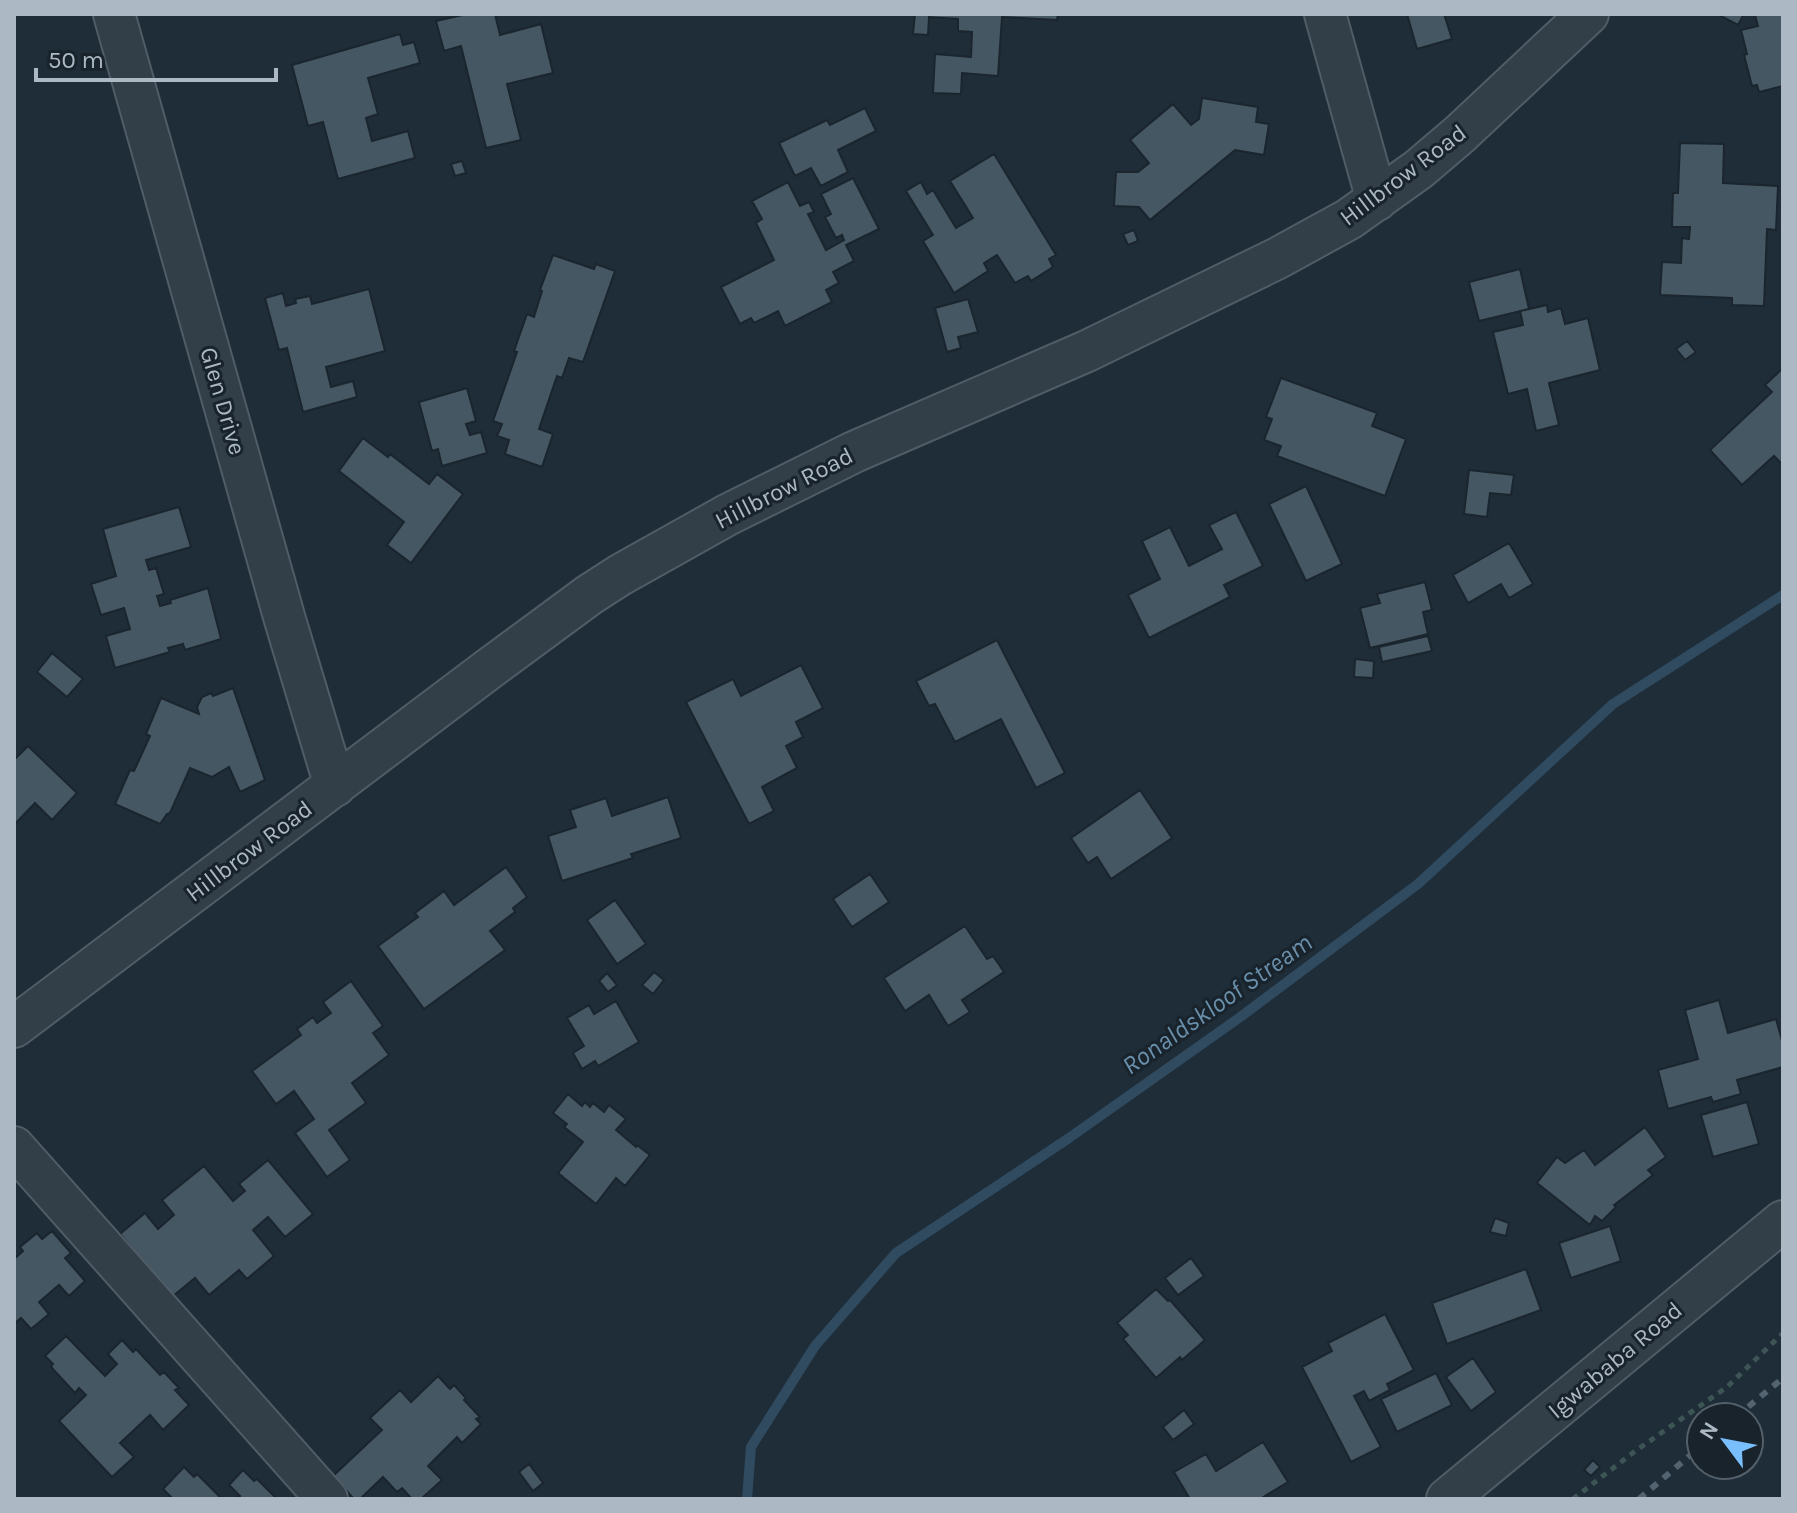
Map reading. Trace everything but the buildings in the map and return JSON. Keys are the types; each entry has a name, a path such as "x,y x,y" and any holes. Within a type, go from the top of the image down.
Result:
{"street":[{"name":"Glen Drive","path":"114,14 276,590 335,786"},
{"path":"1325,14 1377,200"},
{"name":"Hillbrow Road","path":"14,1027 589,595 727,515 854,452 1087,351 1349,219 1419,169 1460,134 1588,14"},
{"path":"14,1147 327,1499"},
{"name":"Igwababa Road","path":"1447,1499 1783,1221"}],"path":[{"path":"1573,1499 1727,1387 1783,1333"}],"waterway":[{"name":"Ronaldskloof Stream","path":"747,1499 751,1447 815,1346 896,1253 1069,1138 1239,1018 1418,884 1613,704 1783,595"}],"railway":[{"path":"1755,1401 1783,1378"},
{"path":"1639,1499 1685,1460"}]}
